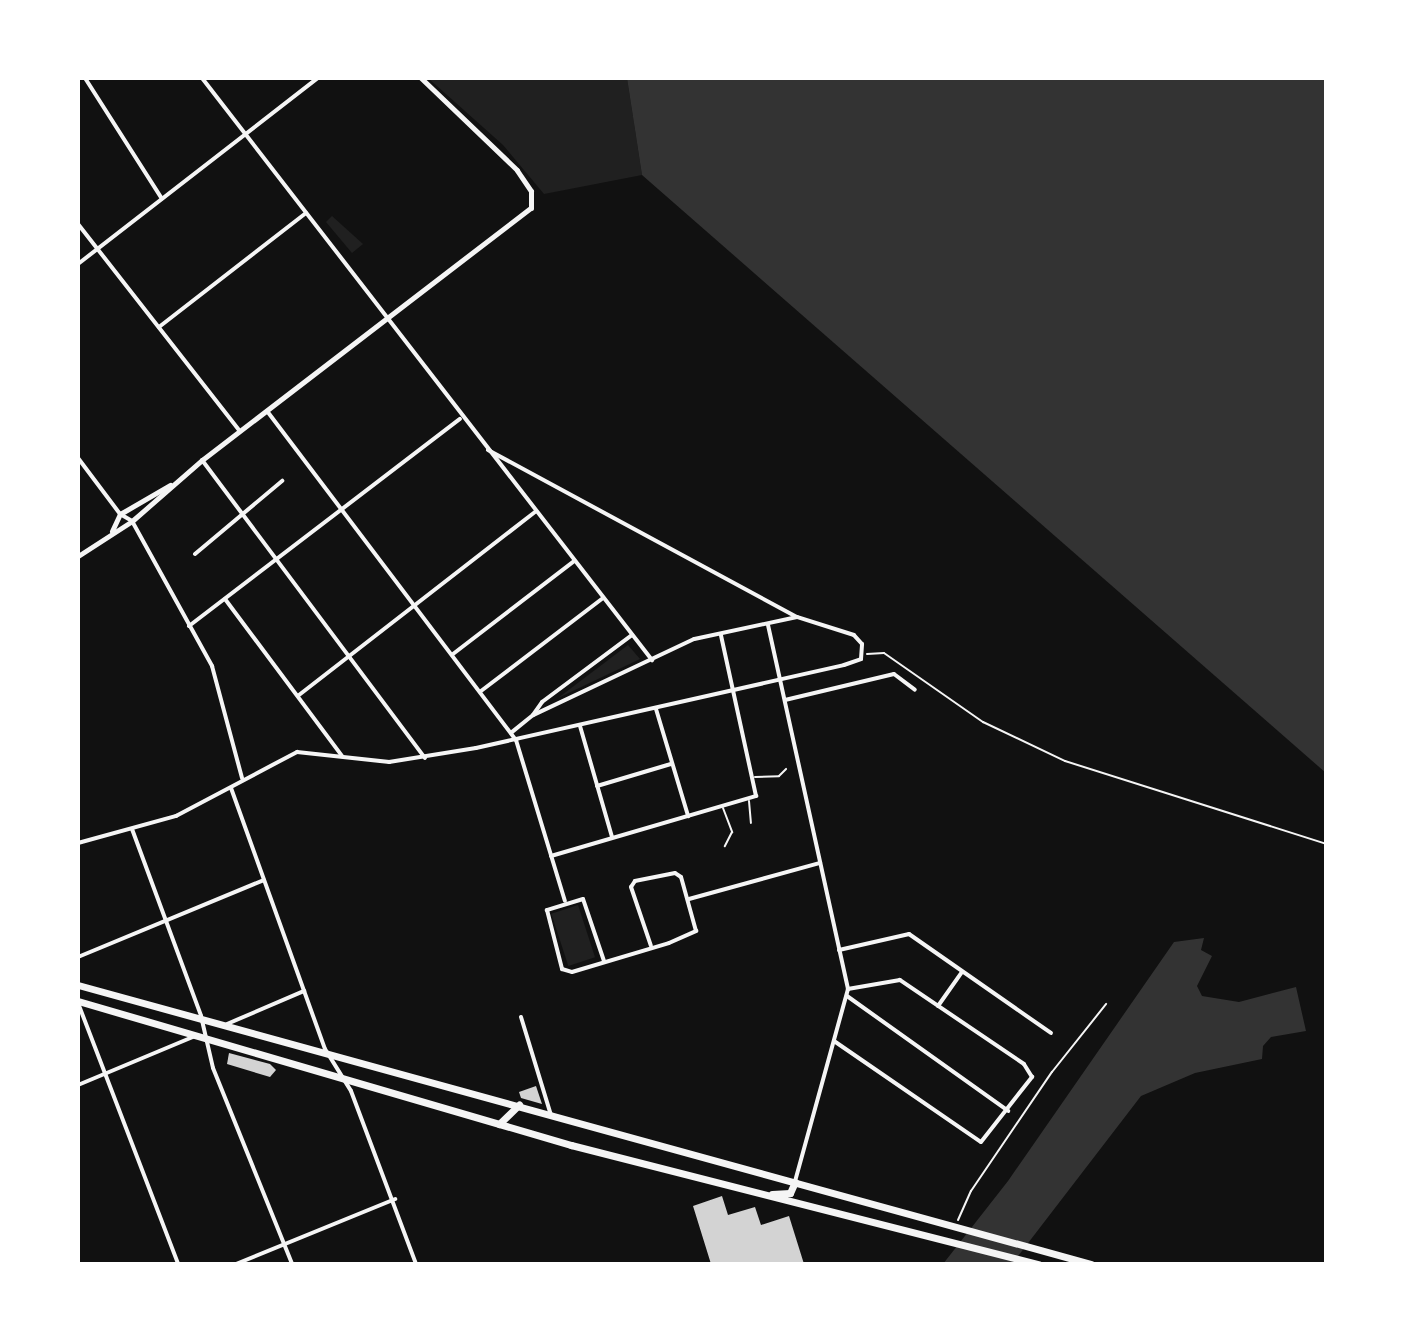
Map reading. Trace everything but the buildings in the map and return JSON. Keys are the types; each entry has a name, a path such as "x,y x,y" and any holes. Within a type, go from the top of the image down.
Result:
{"main road":[{"path":"78,985 924,1215 1091,1264"},
{"path":"78,1002 499,1124 762,1195 916,1229 1037,1263"},
{"path":"499,1124 519,1105"},
{"path":"762,1195 790,1193 795,1182"}],"street":[{"path":"85,78 162,199"},
{"path":"202,78 386,321 652,660"},
{"path":"78,264 318,78"},
{"path":"78,556 132,521 171,484 527,213 532,196 517,170 421,78"},
{"path":"159,328 306,213"},
{"path":"78,224 240,431"},
{"path":"267,411 516,740 565,901"},
{"path":"189,626 461,418"},
{"path":"78,843 176,816 231,788 242,778 297,752 389,762 425,758 734,692 854,662 863,656 859,638 797,617 486,449"},
{"path":"78,458 120,514 132,521 218,679 242,778"},
{"path":"202,460 425,758"},
{"path":"195,554 282,481"},
{"path":"112,532 120,514 171,484"},
{"path":"299,695 535,512"},
{"path":"453,654 574,561"},
{"path":"481,691 603,598"},
{"path":"225,599 342,756"},
{"path":"511,733 533,715 686,642 797,617"},
{"path":"768,625 848,989 795,1182"},
{"path":"533,715 542,702 632,635"},
{"path":"551,856 754,797 754,777 721,635"},
{"path":"785,700 894,674 915,690"},
{"path":"656,709 688,816"},
{"path":"580,726 612,837"},
{"path":"597,786 672,764"},
{"path":"231,788 327,1053 346,1081 395,1199 416,1264"},
{"path":"132,829 201,1016 201,1036 292,1264"},
{"path":"689,899 820,863"},
{"path":"604,961 585,902 565,901 545,914 566,972 604,961 651,946 696,931 689,899 675,873 635,881 631,887 651,946"},
{"path":"78,957 264,880"},
{"path":"839,950 908,933 1051,1033"},
{"path":"938,1006 963,971"},
{"path":"834,1041 981,1142 1008,1112 1032,1077 1024,1064 900,980 848,989"},
{"path":"227,1024 304,991"},
{"path":"847,996 1008,1112"},
{"path":"78,1002 103,1075 178,1264"},
{"path":"521,1017 551,1115"},
{"path":"78,1085 201,1036"},
{"path":"236,1264 395,1199"}],"lane":[{"path":"754,777 779,776 786,769"},
{"path":"748,799 751,823"},
{"path":"722,806 732,832 725,846"}],"path":[{"path":"863,656 884,653 983,722 1065,761 1326,844"},
{"path":"957,1221 1052,1072 1106,1004"}],"shaded area":[{"path":"428,78 627,78 642,175 544,194 503,145"},
{"path":"627,78 1326,78 1326,773 642,175"},
{"path":"332,216 363,244 352,253 326,222"},
{"path":"628,645 640,659 558,698"},
{"path":"578,905 595,957 568,966 551,914"},
{"path":"1204,938 1201,950 1212,956 1197,986 1202,996 1239,1002 1296,987 1306,1031 1271,1037 1263,1046 1262,1059 1195,1073 1141,1096 1012,1264 943,1264 1008,1181 1174,942"}]}
